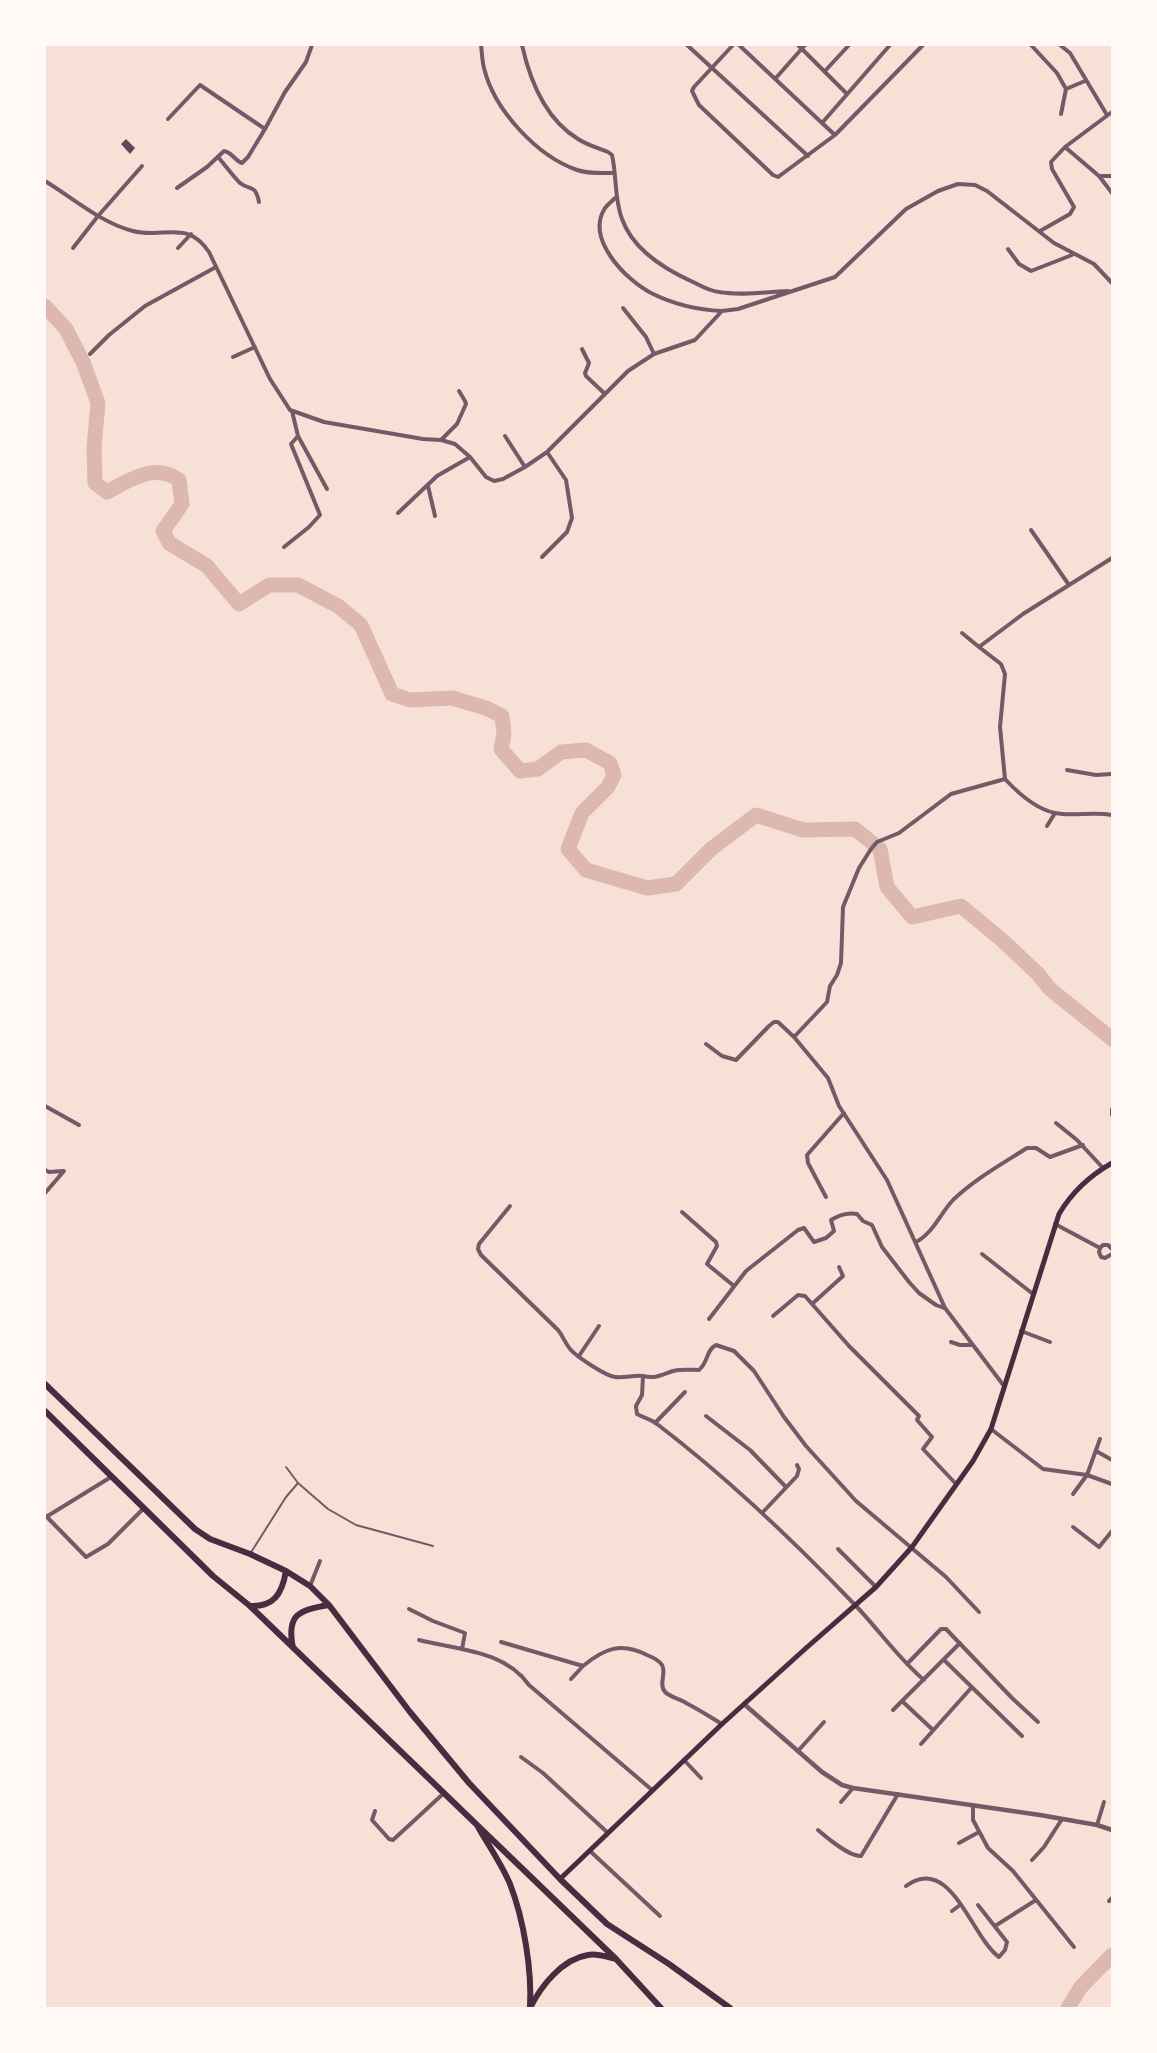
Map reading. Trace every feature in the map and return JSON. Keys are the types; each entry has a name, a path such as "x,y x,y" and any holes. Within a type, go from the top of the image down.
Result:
{"main road":[{"path":"560,1879 722,1724 876,1587 912,1547 983,1446 991,1429 1054,1224 1075,1191 1112,1163"},
{"path":"45,1384 195,1529 210,1539 286,1571 310,1586 329,1605 469,1783 560,1879 607,1924 669,1964 730,2008"},
{"path":"45,1411 213,1576 250,1606 444,1792 616,1959 661,2008"},
{"path":"250,1606 264,1605 273,1600 283,1586 286,1571"},
{"path":"293,1648 290,1636 293,1618 304,1610 329,1605"},
{"path":"476,1824 509,1883 520,1914 531,1988 530,2008"},
{"path":"530,2008 544,1984 572,1961 590,1954 616,1959"}],"street":[{"path":"177,188 226,151 238,162 242,163 248,158 285,92 306,62 312,45"},
{"path":"481,45 484,69 498,101 522,134 542,151 578,170 593,174 614,173"},
{"path":"522,45 535,87 556,121 576,138 612,156 615,197 622,221 638,246 679,276 718,292 794,291"},
{"path":"687,45 808,156"},
{"path":"733,45 692,91 699,105 773,175 778,177 836,135 923,45"},
{"path":"739,45 836,135"},
{"path":"825,71 849,45"},
{"path":"822,123 890,45"},
{"path":"1031,45 1057,73 1066,89 1061,114"},
{"path":"1060,45 1070,53 1107,115"},
{"path":"775,79 802,46 847,94"},
{"path":"1066,89 1085,81"},
{"path":"168,119 200,84 265,129"},
{"path":"1040,231 1073,211 1072,204 1051,162 1065,147 1112,112"},
{"path":"1065,147 1099,176 1112,193"},
{"path":"218,157 241,183 253,188 259,202"},
{"path":"73,248 142,166"},
{"path":"1099,176 1112,176"},
{"path":"45,181 98,216 133,231 182,232 191,234 203,243 281,398 292,411 298,436 327,489"},
{"path":"615,197 605,208 601,224 603,241 615,264 636,284 651,293 689,306 722,312 835,278 906,209 938,191 958,184 975,185 987,191 1054,243 1073,255 1088,260 1112,283"},
{"path":"178,248 191,234"},
{"path":"1008,249 1019,264 1031,271 1073,255"},
{"path":"90,354 109,335 145,306 216,267"},
{"path":"623,308 646,337 654,354"},
{"path":"292,411 324,422 455,444 470,457 486,477 494,481 504,479 547,452 628,371 654,354 695,340 722,312"},
{"path":"233,357 255,347"},
{"path":"582,349 589,363 586,376 604,393"},
{"path":"441,440 457,424 466,404 459,391"},
{"path":"284,547 320,515 291,444 298,436"},
{"path":"505,436 525,467"},
{"path":"542,557 567,532 572,518 566,480 547,452"},
{"path":"398,513 437,476 470,457"},
{"path":"428,486 435,516"},
{"path":"1031,530 1069,585"},
{"path":"979,647 1023,614 1112,558"},
{"path":"962,633 1000,664 1005,674 1000,727 1005,779 1027,800 1055,813 1095,812 1112,815"},
{"path":"1067,770 1096,775 1112,774"},
{"path":"794,1037 827,1002 830,986 841,963 843,907 859,868 871,849 877,842 895,836 951,794 1005,779"},
{"path":"1047,826 1055,813"},
{"path":"706,1044 722,1056 736,1060 774,1022 778,1022 822,1067 833,1094 887,1180 945,1308 1004,1386"},
{"path":"45,1106 79,1125"},
{"path":"1112,1109 1112,1115"},
{"path":"826,1197 808,1164 807,1155 844,1113"},
{"path":"1056,1123 1083,1145 1103,1168"},
{"path":"916,1242 924,1237 953,1201 971,1185 1027,1148 1036,1148 1050,1157 1083,1145"},
{"path":"45,1170 64,1171 45,1193"},
{"path":"510,1206 479,1244 478,1249 493,1268 558,1330 565,1338 568,1348 606,1376 644,1376 653,1379 673,1371 699,1370 705,1364 711,1349 716,1345 734,1351 754,1371 784,1417 813,1454 856,1501 946,1577 979,1612"},
{"path":"682,1212 716,1242 717,1246 707,1264 734,1286"},
{"path":"709,1319 734,1286 759,1260 801,1228 804,1228 814,1242 818,1242 834,1232 831,1220 845,1213 857,1214 863,1221 872,1225 887,1253 914,1288 936,1305 945,1308"},
{"path":"1054,1224 1100,1248"},
{"path":"1112,1248 1106,1244 1100,1248 1099,1255 1108,1258 1112,1254"},
{"path":"982,1254 1033,1294"},
{"path":"812,1304 843,1276 839,1267"},
{"path":"773,1316 802,1294 849,1346 920,1416 916,1420 932,1437 923,1449 956,1484"},
{"path":"579,1356 599,1326"},
{"path":"1020,1331 1050,1342"},
{"path":"951,1342 971,1345"},
{"path":"644,1376 636,1410 640,1416 655,1423 763,1512 856,1605 907,1664 924,1680"},
{"path":"655,1423 685,1392"},
{"path":"706,1416 750,1450 786,1487"},
{"path":"991,1429 1043,1469 1087,1475 1112,1484"},
{"path":"1073,1494 1087,1475 1100,1439"},
{"path":"1096,1451 1112,1460"},
{"path":"763,1512 799,1472 797,1465"},
{"path":"112,1476 46,1517 86,1557 108,1544 145,1507"},
{"path":"1074,1527 1097,1546 1100,1546 1112,1531"},
{"path":"838,1549 876,1587"},
{"path":"310,1586 320,1561"},
{"path":"409,1609 465,1633 462,1649"},
{"path":"907,1664 944,1628 1038,1722"},
{"path":"419,1640 462,1649 494,1659 516,1670 529,1685 652,1790"},
{"path":"501,1642 583,1666"},
{"path":"893,1710 960,1643"},
{"path":"571,1679 583,1666 604,1650 635,1649 661,1664 662,1685 668,1695 686,1702 722,1724"},
{"path":"944,1660 1022,1736"},
{"path":"921,1744 972,1687"},
{"path":"902,1701 933,1730"},
{"path":"744,1704 833,1780 853,1788 1062,1819 1112,1830"},
{"path":"798,1751 824,1722"},
{"path":"521,1757 543,1773 608,1833"},
{"path":"684,1760 700,1778"},
{"path":"841,1802 853,1788"},
{"path":"375,1811 372,1820 389,1839 393,1840 444,1792"},
{"path":"818,1830 848,1853 856,1857 861,1856 898,1794"},
{"path":"1097,1825 1104,1802"},
{"path":"973,1805 973,1820 988,1848 1013,1871 1074,1947"},
{"path":"1032,1860 1044,1847 1062,1819"},
{"path":"959,1843 979,1832"},
{"path":"590,1851 660,1916"},
{"path":"906,1886 916,1879 940,1881 972,1919 983,1940 999,1957 1005,1950 1006,1942 978,1905"},
{"path":"995,1926 1036,1900"},
{"path":"952,1911 960,1905"}],"lane":[{"path":"286,1467 298,1483 328,1509 356,1525 433,1546"},
{"path":"250,1554 286,1497 298,1483"}],"building":[{"path":"126,139 135,148 130,154 121,144"}],"waterway":[{"path":"45,306 66,329 83,362 98,403 94,448 95,483 107,492 134,478 152,473 170,475 179,480 182,504 163,531 169,543 207,566 239,604 269,585 298,585 338,606 361,625 392,694 410,700 452,698 486,708 502,716 504,734 501,749 520,771 538,769 561,752 586,750 610,763 614,775 608,787 582,813 568,849 586,870 647,888 676,884 711,849 756,815 803,830 855,829 880,849 887,887 912,917 961,906 1002,940 1038,974 1050,989 1112,1039"},
{"path":"1068,2008 1080,1988 1112,1955"}]}
